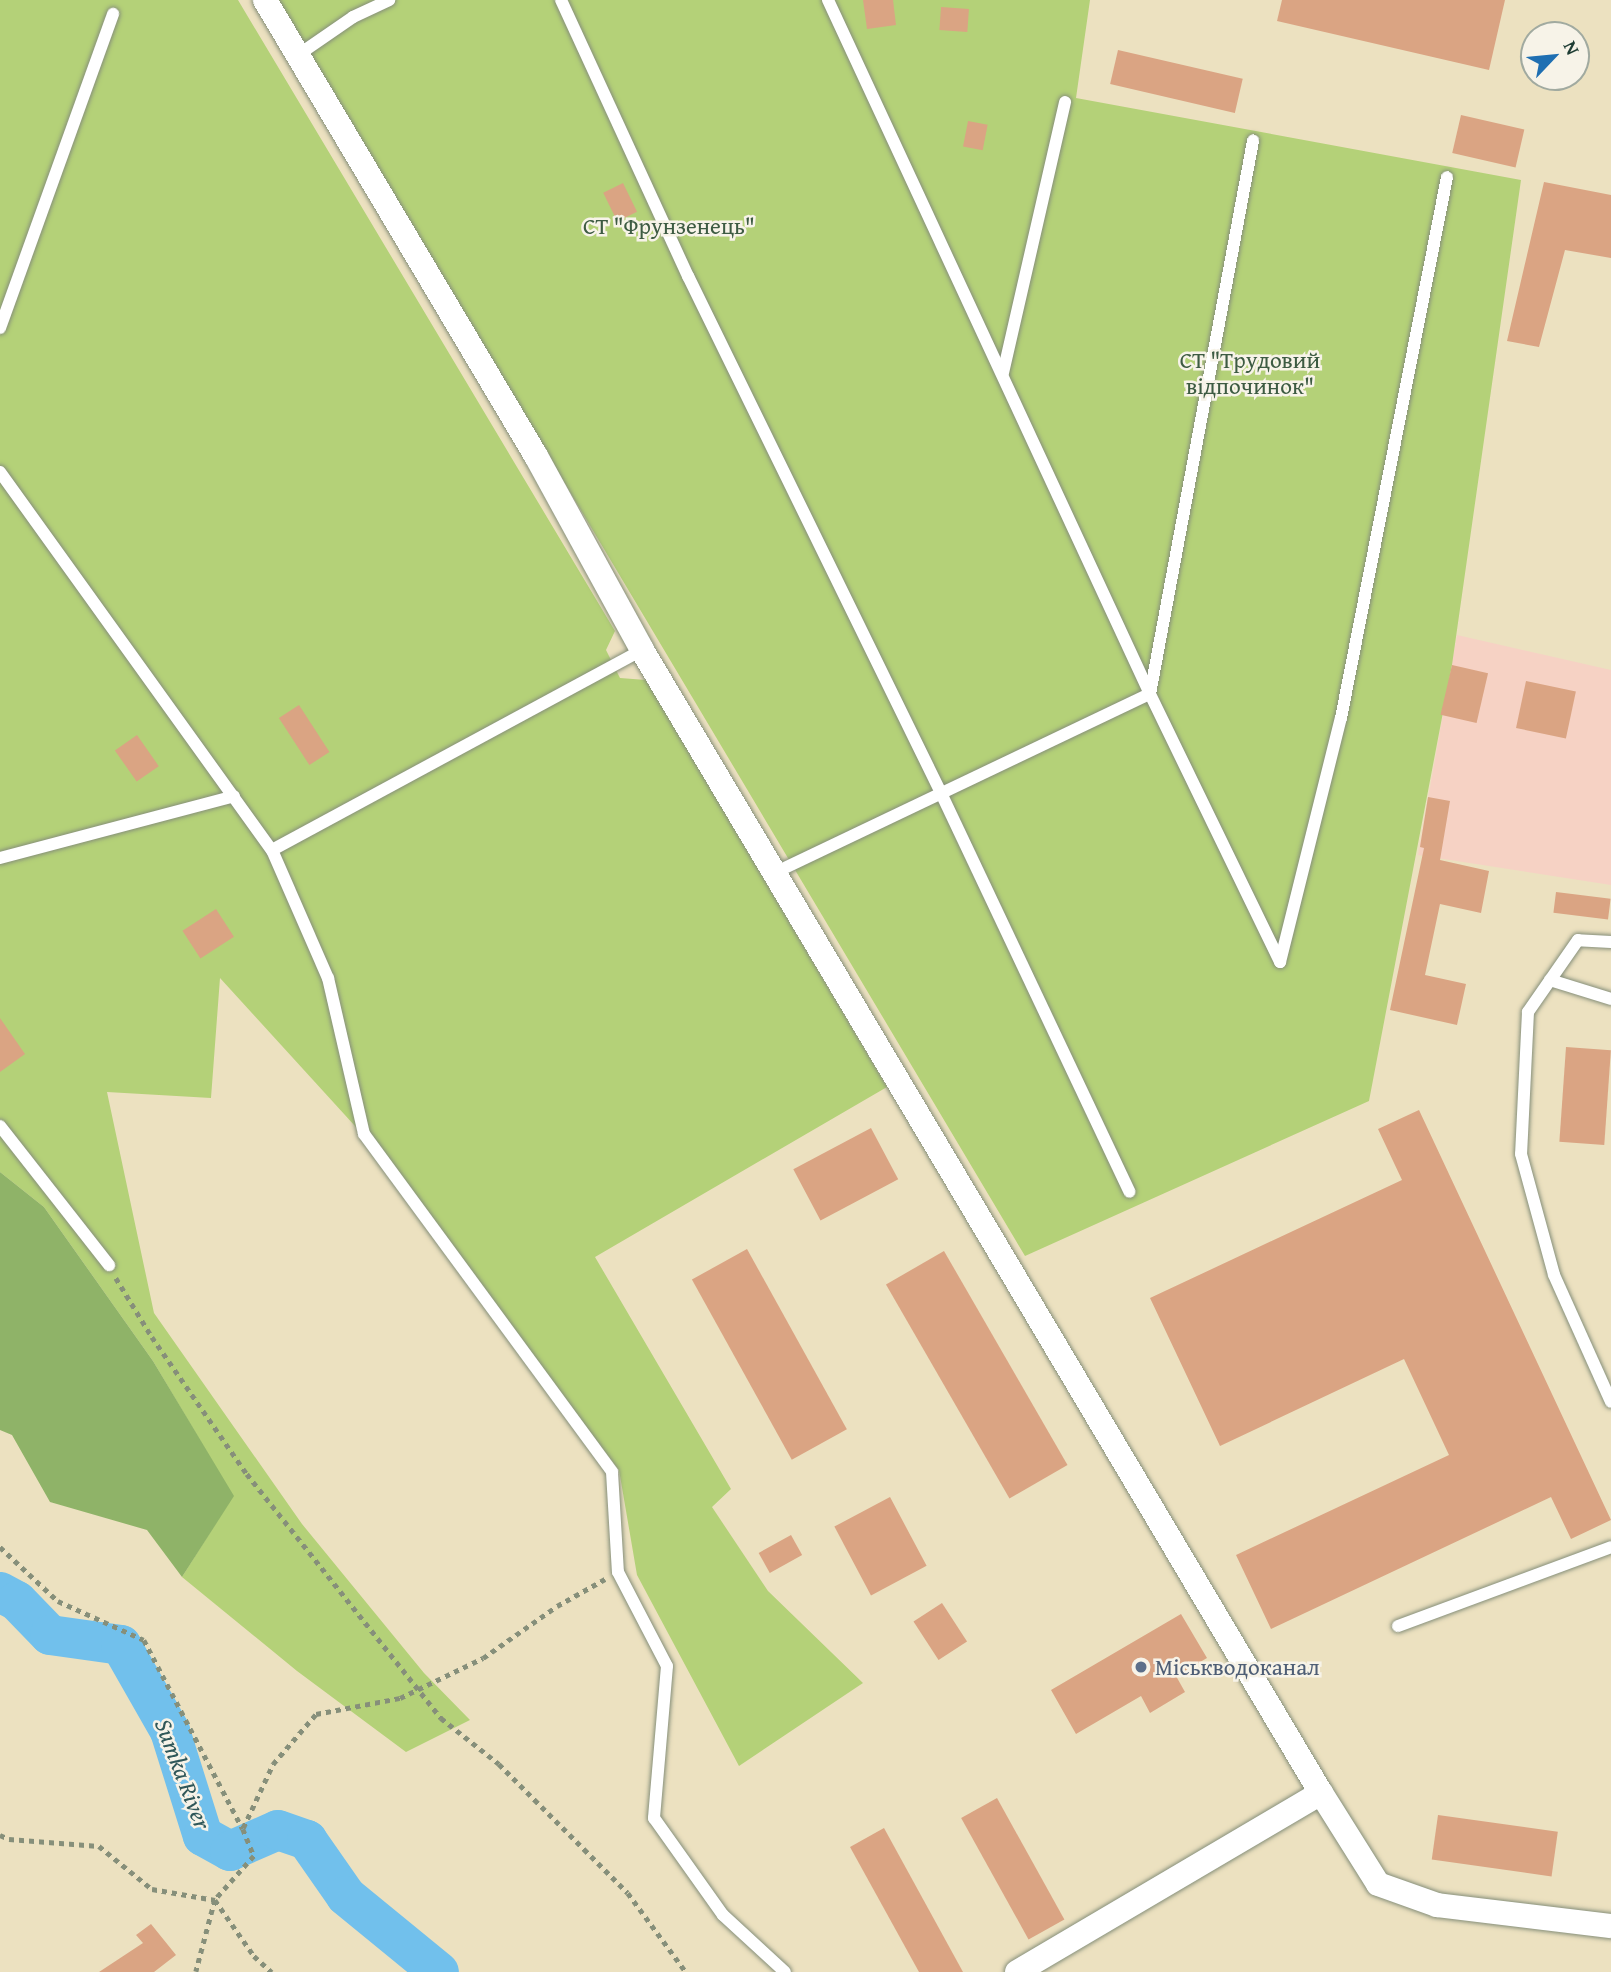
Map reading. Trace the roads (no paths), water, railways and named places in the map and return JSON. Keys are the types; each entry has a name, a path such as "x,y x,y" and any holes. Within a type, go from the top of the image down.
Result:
{"street":[{"path":"265,0 536,456 642,650 1321,1793 1378,1884 1437,1905 1611,1926"},
{"path":"1017,1972 1321,1793"}],"lane":[{"path":"298,55 353,17 389,0"},
{"path":"561,0 688,276 941,793 1130,1192"},
{"path":"828,0 1150,694 1280,962 1342,718 1447,177"},
{"path":"0,328 113,14"},
{"path":"1003,373 1065,102"},
{"path":"1150,694 1253,141"},
{"path":"0,472 272,850 328,978 364,1134 612,1472 618,1572 667,1666 654,1818 723,1916 785,1972"},
{"path":"272,850 642,650"},
{"path":"774,873 1150,694"},
{"path":"0,858 234,796"},
{"path":"1611,942 1578,940 1528,1012 1521,1154 1554,1275 1611,1402"},
{"path":"1550,980 1611,999"},
{"path":"0,1126 109,1265"},
{"path":"1398,1626 1611,1548"}],"waterway":[{"name":"Sumka River","path":"0,1592 17,1601 50,1635 121,1645 170,1731 203,1836 230,1851 278,1830 307,1840 346,1896 439,1972"}],"place":[{"name":"Міськводоканал","path":"1141,1667"}],"park label":[{"name":"СТ \"Фрунзенець\"","path":"669,226"},
{"name":"СТ \"Трудовий відпочинок\"","path":"1250,373"}]}
